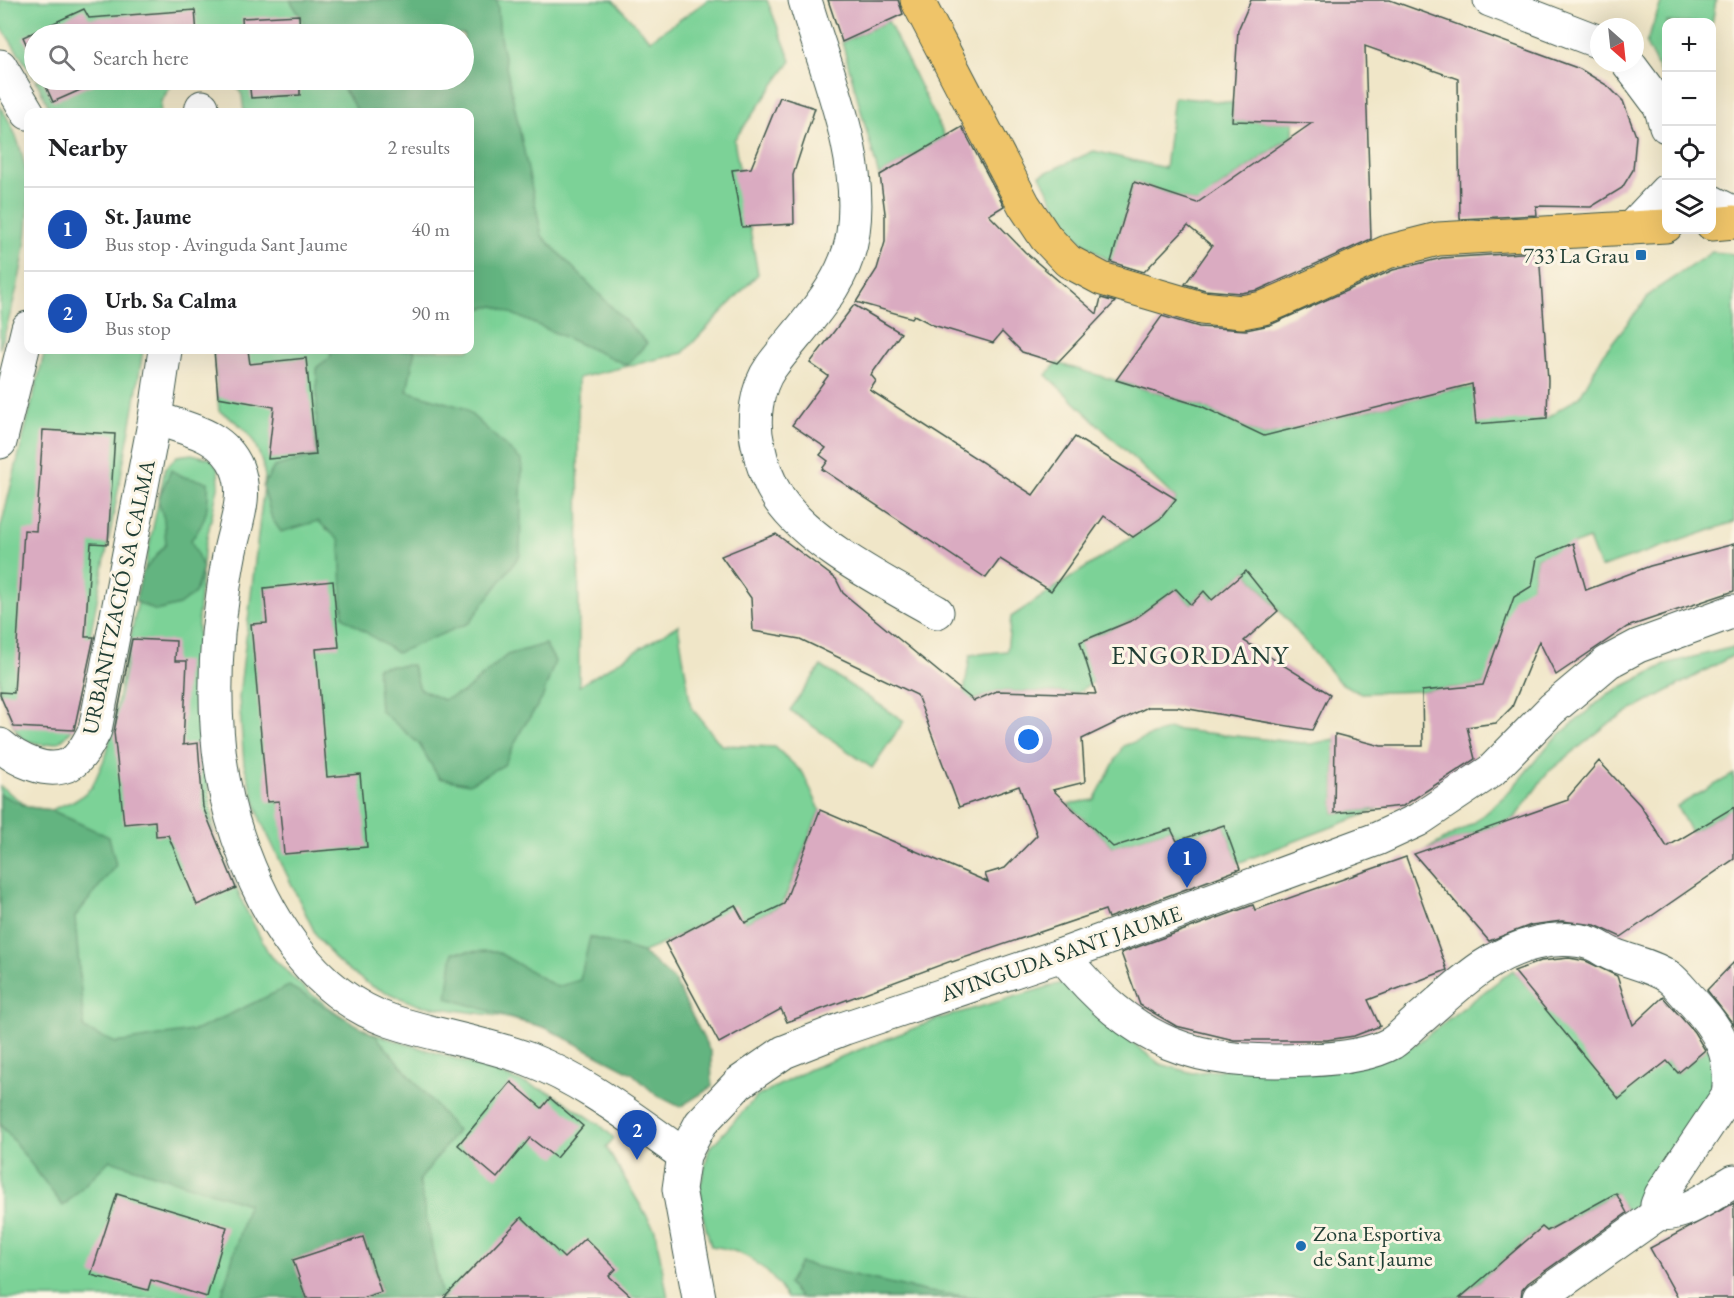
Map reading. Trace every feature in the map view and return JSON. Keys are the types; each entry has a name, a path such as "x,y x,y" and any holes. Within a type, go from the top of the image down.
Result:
{"main road":[{"path":"917,0 1024,205 1046,238 1068,261 1102,279 1201,309 1242,312 1282,300 1388,252 1428,241 1463,236 1662,226"},
{"path":"1716,224 1734,222"}],"street":[{"path":"804,0 853,159 856,198 853,235 844,268 769,370 757,402 754,428 763,470 780,501 810,532 866,571 937,612"},
{"path":"1490,0 1590,39"},
{"path":"0,66 26,108"},
{"path":"1635,72 1660,106 1662,113"},
{"path":"1631,228 1662,195"},
{"path":"1716,204 1734,213"},
{"path":"0,442 24,344"},
{"name":"URBANITZACIÓ SA CALMA","path":"0,745 22,761 45,766 69,765 84,752 95,730 155,418 164,354"},
{"path":"155,418 207,435 223,446 237,469 242,501 229,555 218,634 217,686 221,770 237,836 268,910 291,944 318,975 358,1004 388,1020 474,1041 529,1059 584,1086 684,1155"},
{"name":"AVINGUDA SANT JAUME","path":"699,1298 679,1189 684,1155 701,1123 739,1083 784,1052 845,1028 1062,955 1377,839 1418,820 1491,771 1559,702 1608,662 1638,646 1734,610"},
{"path":"1062,955 1090,989 1132,1025 1179,1049 1235,1060 1342,1058 1391,1043 1469,974 1510,952 1536,943 1574,940 1591,943 1610,954 1669,977 1711,1021 1723,1037 1730,1058 1732,1081 1728,1095 1661,1195 1657,1205 1659,1213"},
{"path":"1539,1298 1659,1213 1669,1215 1687,1208 1734,1181"}],"green space":[{"path":"0,0 613,0 650,40 708,0 767,0 791,61 734,140 758,274 683,353 578,378 579,686 678,625 691,707 721,745 775,747 803,773 820,810 782,905 745,923 735,906 665,943 607,967 576,1035 499,1016 418,1005 371,986 338,962 317,937 261,821 244,764 239,697 265,476 251,437 238,423 219,411 214,354 474,354 474,108 244,108 239,90 474,90 474,24 24,24 24,62 0,25"},
{"path":"290,0 497,0 500,38 542,236 647,343 627,365 495,306 474,309 474,108 356,108 344,90 474,90 474,24 305,24"},
{"path":"1662,0 1716,0 1713,18 1662,18 1662,76 1646,44"},
{"path":"888,21 945,137 879,176 842,42"},
{"path":"41,90 168,90 161,101 160,108 49,108"},
{"path":"1174,97 1233,103 1232,121 1294,122 1293,135 1213,192 1223,212 1134,182 1112,262 1075,235 1061,215 1040,175 1094,151 1165,168"},
{"path":"0,106 15,134 24,164 24,250 17,289 0,349"},
{"path":"1712,252 1734,254 1734,522 1600,568 1589,539 1537,558 1532,586 1483,685 1422,691 1359,693 1339,682 1246,571 1212,600 1204,591 1191,605 1176,589 1133,620 1080,642 1094,681 1077,693 997,691 962,706 970,655 1007,651 1011,617 1161,518 1176,499 1046,375 1057,363 1201,406 1264,436 1447,390 1472,388 1547,418 1580,396 1604,353 1652,292"},
{"path":"44,354 142,354 72,730 59,742 45,745 23,740 14,727 0,693 0,530"},
{"path":"331,354 414,354 407,391 464,408 522,461 520,555 469,623 397,653 343,617 340,541 318,521 281,532 272,519 263,486 274,467 316,455 317,367 331,357"},
{"path":"192,454 211,459 218,469 219,483 204,551 198,619 198,697 214,835 245,908 269,954 307,991 361,1030 473,1064 551,1093 599,1124 614,1138 606,1147 655,1230 668,1298 445,1298 441,1294 419,1181 249,1204 221,1298 0,1298 0,1125 16,1143 0,1123 0,786 28,807 51,810 78,799 92,787 107,753 165,469 177,456"},
{"path":"171,470 184,477 208,482 206,513 201,526 191,540 203,568 195,593 179,605 156,611 135,601 142,573 166,544 164,519 158,500"},
{"path":"545,644 555,661 542,699 522,729 504,765 469,784 439,778 419,744 380,710 377,667 412,665 420,689 443,700 464,692 507,655"},
{"path":"1734,647 1734,655 1612,721 1547,773 1514,819 1424,851 1475,822 1509,792 1551,742 1608,694 1669,663"},
{"path":"821,666 904,721 872,768 790,710"},
{"path":"1169,729 1311,744 1335,739 1334,813 1379,809 1238,863 1224,825 1177,841 1171,829 1113,847 1068,804 1094,800 1123,746"},
{"path":"1734,774 1734,822 1727,811 1691,833 1677,806"},
{"path":"0,794 28,807 51,810 109,837 116,865 75,917 84,1029 116,1043 197,1030 289,986 375,1035 457,1131 419,1181 441,1293 445,1298 362,1298 381,1291 363,1237 294,1260 306,1298 221,1298 248,1204 110,1160 63,1206 0,1123"},
{"path":"590,937 642,952 674,980 711,1053 712,1087 680,1107 656,1095 632,1073 546,1028 447,998 453,952 496,951 557,987 580,980"},
{"path":"1513,970 1533,993 1667,1061 1678,1073 1716,1040 1718,1087 1669,1163 1628,1214 1615,1193 1547,1231 1542,1227 1460,1298 787,1298 773,1278 756,1262 736,1252 711,1246 703,1217 700,1187 709,1149 756,1097 810,1069 938,1019 1065,982 1129,1040 1160,1064 1193,1073 1413,1046"},
{"path":"800,1263 929,1292 983,1298 800,1298 788,1284"}],"building":[{"path":"828,0 898,0 903,14 842,42"},
{"path":"1251,0 1390,0 1580,69 1608,86 1623,101 1636,136 1633,170 1622,188 1591,207 1536,206 1537,215 1460,219 1458,79 1365,46 1371,239 1258,290 1241,293 1205,290 1185,284 1212,246 1188,226 1144,272 1111,262 1134,182 1197,203 1312,123 1232,121 1238,30"},
{"path":"84,9 89,18 195,10 196,24 51,24"},
{"path":"299,15 299,24 242,24 242,18"},
{"path":"48,90 80,90 53,102"},
{"path":"250,90 300,90 300,95 251,98"},
{"path":"780,97 815,108 793,175 794,224 742,227 732,170 751,168"},
{"path":"962,127 1004,206 989,215 1025,252 1097,314 1101,298 1115,302 1057,363 1022,352 1002,332 993,343 933,325 914,315 912,318 856,302 877,269 885,242 885,213 880,175"},
{"path":"1539,252 1548,380 1547,418 1476,424 1472,384 1264,436 1201,406 1116,380 1162,316 1199,327 1246,330 1270,325 1393,270 1442,258"},
{"path":"854,305 901,333 871,375 876,381 870,390 1033,495 1075,437 1176,499 1161,518 1133,537 1104,516 1051,591 1000,559 986,578 822,469 828,461 820,455 826,448 792,425 828,376 810,363"},
{"path":"214,354 249,354 250,364 306,358 316,455 268,459 274,407 218,397"},
{"path":"43,430 115,434 108,544 91,543 85,637 94,637 74,730 14,727 0,695 0,692 14,693 24,530 36,531"},
{"path":"776,534 836,579 843,593 974,701 997,691 1096,694 1080,642 1133,620 1176,589 1191,605 1204,591 1212,600 1246,571 1278,611 1244,641 1330,694 1312,730 1177,707 1148,707 1082,739 1085,782 1053,790 1113,847 1171,829 1177,841 1224,825 1240,869 1108,918 1105,910 951,961 787,1022 781,1009 719,1043 665,943 735,905 745,923 784,904 820,810 988,882 985,874 1005,868 1037,835 1019,786 959,807 917,695 800,639 753,631 751,598 721,556"},
{"path":"1573,543 1586,590 1650,566 1734,544 1734,591 1627,627 1556,675 1539,641 1512,707 1496,723 1467,727 1475,759 1403,806 1334,813 1335,734 1381,746 1423,746 1422,691 1483,685 1514,597 1532,586 1537,558"},
{"path":"333,581 339,647 316,649 327,777 360,774 367,847 284,854 279,801 267,802 251,624 267,623 264,588"},
{"path":"132,639 176,641 175,661 187,661 183,745 198,743 203,807 236,888 197,905 168,835 156,836 155,821 124,824 114,732"},
{"path":"1599,761 1640,805 1667,847 1734,807 1734,859 1621,937 1595,925 1562,921 1531,925 1489,941 1414,854 1568,800 1568,797"},
{"path":"1406,857 1447,970 1368,1000 1380,1026 1354,1036 1327,1040 1234,1040 1176,1026 1140,1005 1121,953 1253,905 1255,910"},
{"path":"1569,958 1586,961 1617,976 1633,1025 1663,997 1694,1032 1705,1050 1678,1073 1667,1061 1619,1099 1514,971 1541,961"},
{"path":"1734,962 1734,1025 1707,990"},
{"path":"511,1082 542,1108 550,1098 583,1126 556,1158 530,1138 497,1178 458,1145"},
{"path":"1616,1193 1627,1213 1528,1283 1522,1290 1521,1298 1460,1298 1542,1227 1547,1231"},
{"path":"117,1194 227,1227 207,1297 151,1280 148,1290 91,1275"},
{"path":"1734,1203 1734,1298 1678,1298 1650,1248"},
{"path":"522,1217 564,1258 585,1238 616,1269 609,1276 633,1298 444,1298"},
{"path":"363,1237 381,1292 362,1298 306,1298 293,1260"}],"place":[{"name":"733 La Grau","path":"1641,255"},
{"name":"St. Jaume","path":"1187,888"},
{"name":"Urb. Sa Calma","path":"637,1160"},
{"name":"Zona Esportiva de Sant Jaume","path":"1301,1246"}],"district":[{"name":"ENGORDANY","path":"1200,655"}]}
